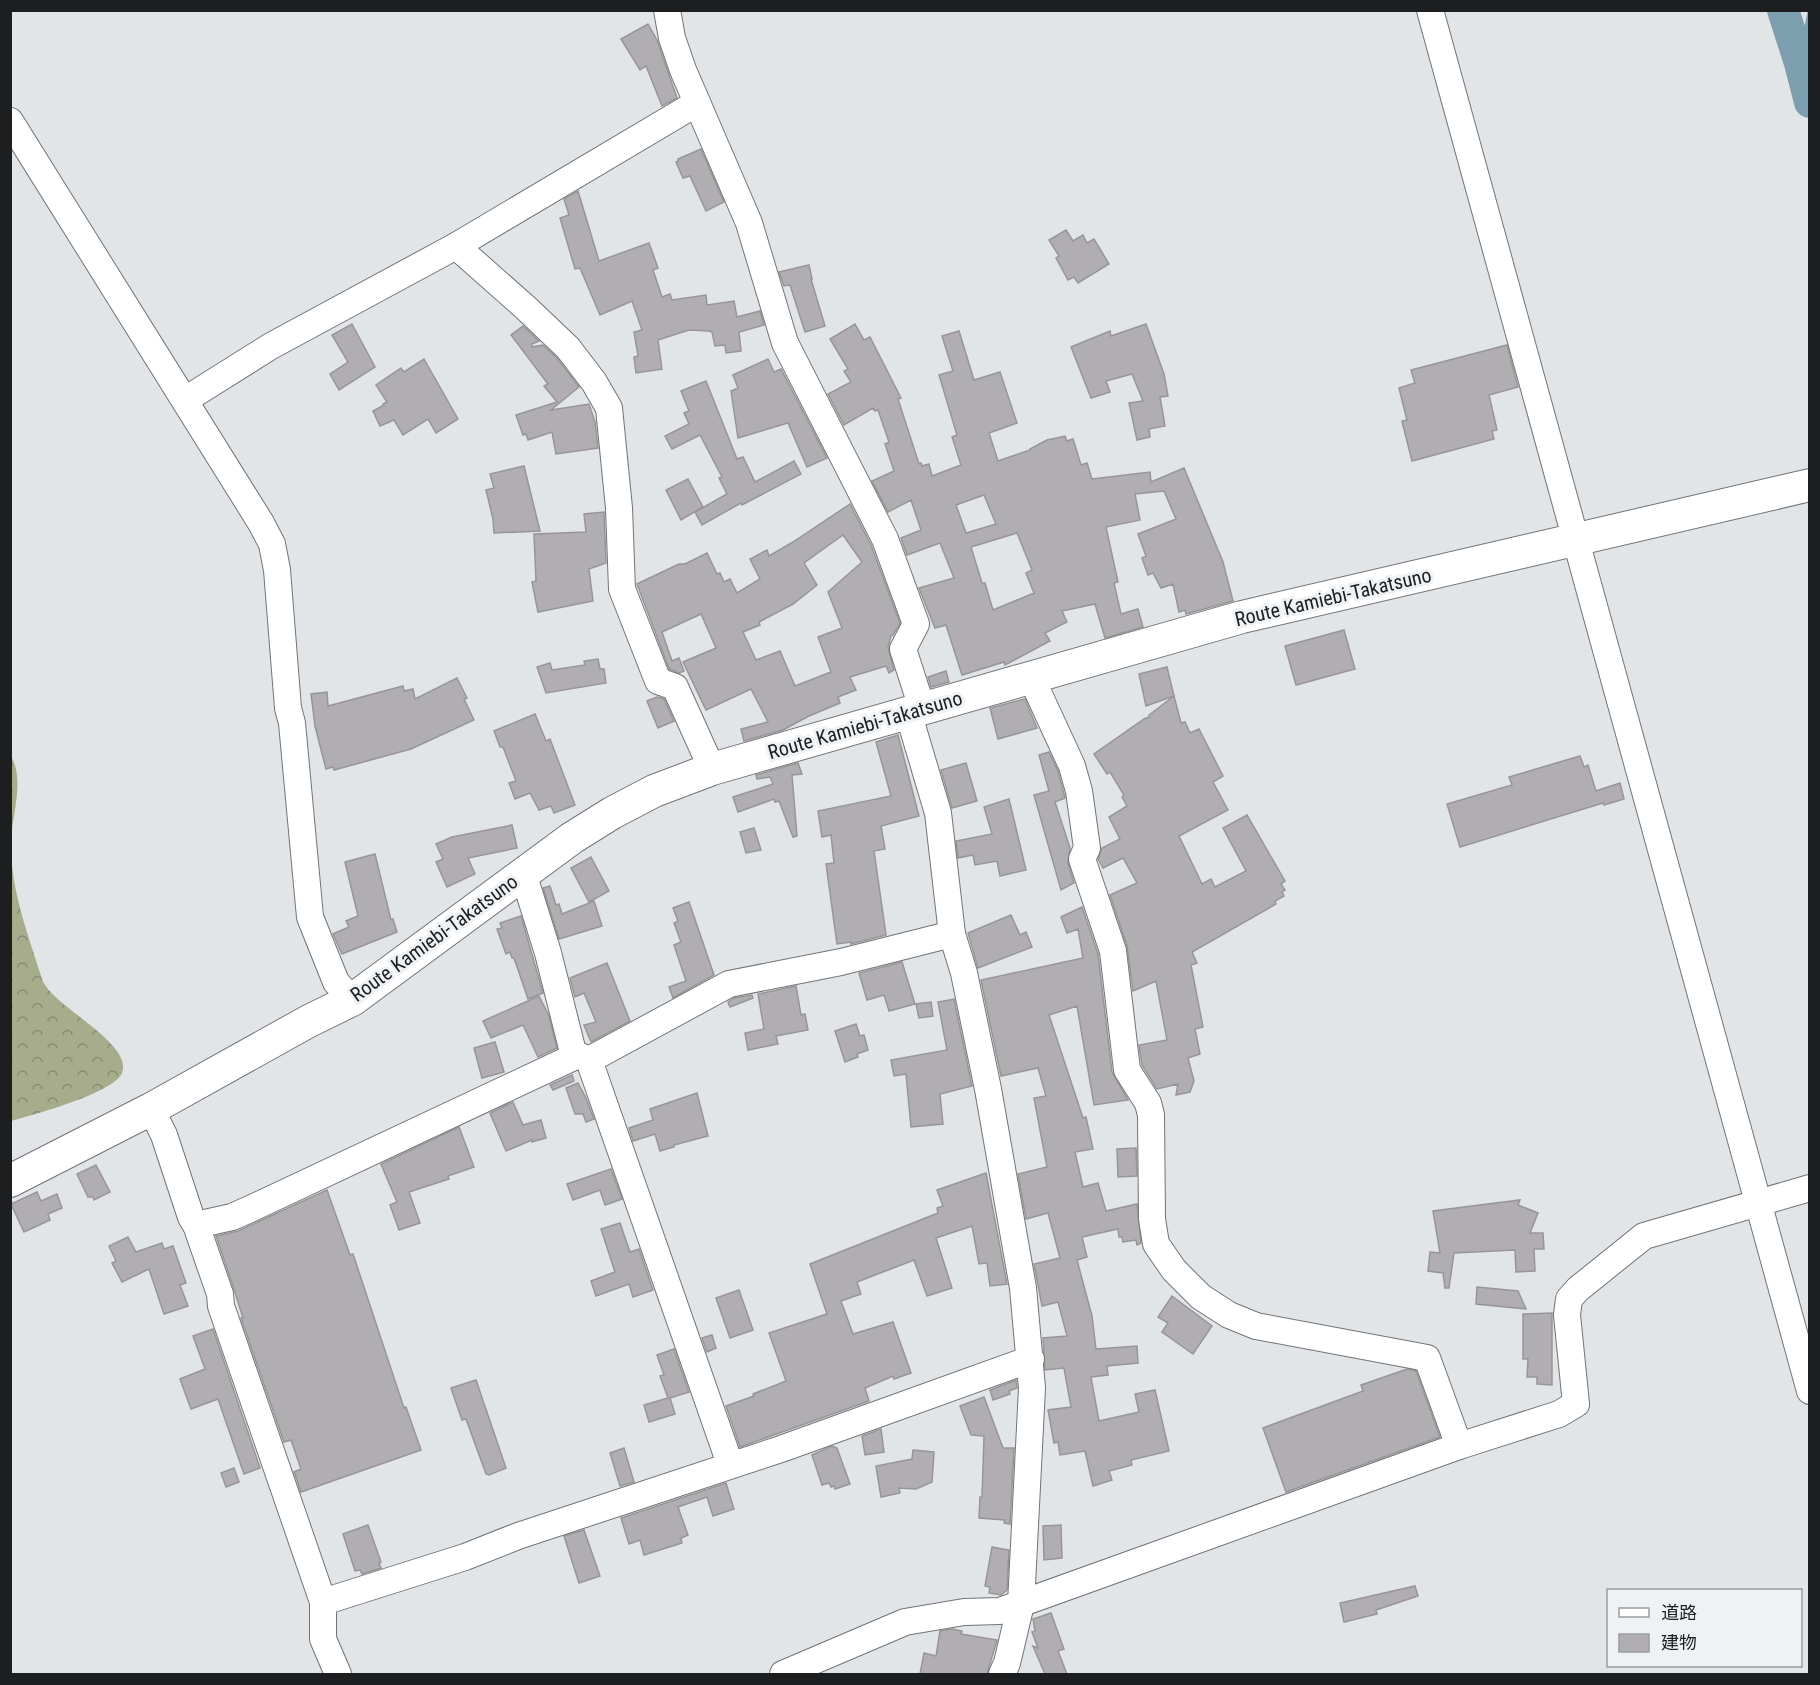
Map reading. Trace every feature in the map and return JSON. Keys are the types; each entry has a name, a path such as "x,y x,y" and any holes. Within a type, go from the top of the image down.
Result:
{"main road":[{"name":"Route Kamiebi-Takatsuno","path":"10,1181 151,1109 352,999 572,838 654,791 712,769 1242,617 1809,484"}],"street":[{"path":"667,10 679,60 749,223 785,343 885,539 916,624 903,649 938,813 952,934 964,973 988,1089 1023,1288 1031,1359 1032,1388 1020,1604 1007,1663 1002,1674"},
{"path":"1430,10 1809,1391"},
{"path":"185,400 271,346 456,246 697,103"},
{"path":"10,121 185,400 272,544 278,570 288,708 292,723 310,917 336,982 352,999"},
{"path":"456,246 568,348 594,382 609,408 619,508 622,589 658,681 675,687 712,769"},
{"path":"1031,677 1074,774 1079,791 1087,848 1082,859 1113,951 1127,1070 1148,1103 1151,1115 1152,1218 1156,1244 1174,1270 1201,1297 1229,1315 1256,1326 1427,1358 1459,1446"},
{"path":"523,873 581,1058 730,1464"},
{"path":"196,1225 232,1217 250,1209 581,1058 729,984 841,962 952,934"},
{"path":"151,1109 164,1135 220,1294 220,1306 322,1602 323,1639 338,1674"},
{"path":"783,1674 905,1622 964,1612 1000,1611 1459,1446 1559,1414 1576,1404 1567,1315 1569,1299 1578,1289 1644,1236 1809,1188"},
{"path":"322,1602 465,1557 518,1536 781,1449 1031,1359"}],"green space":[{"path":"11,756 17,776 17,798 11,841"},
{"path":"11,859 17,894 42,979 48,989 116,1049 122,1061 122,1073 116,1081 89,1095 11,1121"}],"building":[{"path":"648,24 657,40 677,98 662,106 646,66 640,70 621,39"},
{"path":"701,149 724,202 706,211 690,176 683,178 676,162"},
{"path":"578,191 599,261 649,243 658,268 653,270 662,297 670,294 672,300 706,295 707,305 734,301 737,317 760,311 764,325 739,332 741,351 726,353 725,345 715,346 712,332 709,331 689,330 658,340 662,369 636,373 634,357 638,356 634,332 642,330 632,301 600,315 580,268 575,269 560,218 569,215 564,199"},
{"path":"1066,230 1073,241 1083,235 1087,243 1094,239 1109,264 1078,283 1074,277 1068,280 1056,258 1059,256 1049,240"},
{"path":"809,265 825,326 805,332 790,285 784,286 779,272"},
{"path":"352,324 375,367 339,390 330,374 348,362 332,335"},
{"path":"855,324 864,340 870,337 901,398 898,399 919,464 921,463 922,466 929,464 932,476 961,465 952,437 957,435 939,375 953,371 942,336 959,331 974,380 1000,372 1017,423 989,433 998,461 1030,450 1047,440 1065,436 1067,441 1073,439 1081,465 1087,463 1092,479 1150,472 1151,482 1184,468 1223,562 1233,601 1186,614 1185,610 1179,612 1173,584 1161,588 1153,573 1148,575 1142,558 1146,556 1138,534 1176,519 1164,491 1135,494 1140,520 1106,527 1118,582 1114,583 1121,614 1138,609 1143,627 1105,638 1095,604 1062,611 1067,622 1045,633 1050,641 1005,665 1004,662 962,675 946,625 935,628 919,588 954,578 940,543 907,555 901,538 921,530 911,500 888,512 872,481 894,471 885,444 889,442 878,410 875,411 873,408 844,425 828,394 851,382 844,371 848,369 830,339","holes":["984,495 996,524 966,533 956,505","1017,533 1032,570 1026,573 1034,593 993,610 971,547"]},
{"path":"1146,324 1164,374 1168,396 1160,397 1165,426 1149,429 1150,437 1137,440 1129,403 1143,401 1132,374 1106,381 1110,392 1091,398 1071,347 1110,331 1111,336"},
{"path":"523,326 539,341 532,344 532,347 543,345 557,358 579,387 551,410 589,404 595,422 598,448 556,454 552,432 528,440 526,434 523,435 516,415 557,402 544,386 548,384 511,335"},
{"path":"1507,345 1518,387 1489,395 1497,430 1492,431 1494,439 1412,461 1402,421 1407,420 1399,388 1415,383 1411,370"},
{"path":"424,359 458,419 436,433 428,419 403,435 394,420 380,426 373,411 387,402 376,385 401,368 404,372"},
{"path":"768,359 774,372 781,369 827,458 807,467 788,423 738,438 731,391 738,388 733,375"},
{"path":"706,381 737,459 743,457 755,482 794,461 801,474 702,525 695,512 727,494 719,478 722,477 700,435 672,449 665,436 689,424 684,413 689,411 681,391"},
{"path":"524,466 540,531 494,533 486,490 494,488 490,474"},
{"path":"688,479 703,507 681,520 666,490"},
{"path":"850,504 871,545 900,623 891,636 888,647 894,670 889,673 886,666 850,677 856,690 838,697 840,703 783,730 744,741 741,729 768,722 751,689 706,710 683,662 716,648 701,614 662,632 672,661 679,658 684,671 679,673 669,669 637,584 707,553 717,574 720,573 724,582 730,579 737,593 760,579 750,559 767,550 769,556","holes":["843,535 862,562 828,592 842,628 818,637 831,672 795,686 780,651 756,660 743,632 760,625 759,622 793,604 817,585 804,563"]},
{"path":"604,512 606,563 589,569 593,601 538,612 532,582 536,581 534,534 586,532 584,514"},
{"path":"1344,630 1355,669 1296,685 1285,646"},
{"path":"598,659 600,669 604,669 606,683 546,693 537,667 550,663 552,670 585,665 584,661"},
{"path":"1167,667 1174,696 1146,706 1139,674"},
{"path":"946,671 949,682 931,687 928,677"},
{"path":"457,678 474,720 411,749 334,770 333,767 326,769 315,726 311,694 327,692 328,706 403,686 404,691 413,689 415,699"},
{"path":"1174,696 1181,723 1185,722 1190,733 1199,729 1223,776 1213,782 1228,810 1179,836 1202,884 1211,879 1215,887 1246,871 1223,828 1247,815 1285,881 1281,884 1285,890 1282,892 1284,896 1275,901 1276,904 1192,952 1197,963 1191,965 1203,1027 1195,1029 1200,1054 1188,1058 1194,1081 1190,1092 1176,1095 1178,1084 1157,1089 1142,1065 1139,1045 1167,1040 1156,981 1133,991 1127,946 1110,895 1137,883 1123,858 1103,868 1098,859 1102,848 1120,839 1109,817 1127,806 1122,797 1124,795 1110,772 1107,774 1094,754 1149,717"},
{"path":"657,697 664,699 674,721 658,728 647,701"},
{"path":"1025,699 1037,728 998,739 990,708"},
{"path":"535,714 546,741 550,739 575,805 554,813 551,806 539,810 530,793 515,799 509,783 516,781 494,731"},
{"path":"898,735 919,816 881,826 885,849 874,851 886,935 851,944 851,942 837,944 826,864 834,863 831,835 822,837 818,811 891,796 876,742"},
{"path":"1049,752 1058,771 1065,798 1055,802 1070,848 1068,863 1074,883 1061,890 1034,795 1049,791 1039,755"},
{"path":"1580,756 1584,767 1588,765 1596,791 1620,783 1624,799 1604,805 1603,803 1460,847 1447,804 1512,785 1509,777"},
{"path":"798,763 802,774 792,775 797,836 793,837 779,801 775,802 774,799 738,812 733,797 773,784 770,777 757,779 756,775"},
{"path":"966,763 977,801 952,808 941,770"},
{"path":"1009,799 1026,870 1000,876 997,861 975,865 973,855 958,858 956,841 992,834 984,807"},
{"path":"512,825 517,848 468,858 475,874 447,887 436,862 443,859 436,844 452,837"},
{"path":"754,828 761,850 746,853 740,832"},
{"path":"375,854 391,920 393,919 397,932 342,954 333,934 349,927 346,921 358,916 345,862"},
{"path":"591,857 609,891 589,902 571,868"},
{"path":"550,886 556,905 559,904 562,914 594,901 602,926 559,939 543,888"},
{"path":"689,902 714,975 673,998 669,987 686,981 674,945 681,942 674,923 678,921 673,908"},
{"path":"1082,907 1098,954 1112,1072 1128,1100 1094,1105 1077,1006 1049,1015 1083,1118 1086,1117 1093,1149 1075,1152 1083,1187 1098,1183 1106,1211 1137,1204 1141,1243 1137,1245 1136,1240 1123,1242 1122,1237 1119,1237 1118,1229 1082,1237 1087,1257 1077,1260 1092,1316 1096,1349 1137,1346 1138,1363 1107,1366 1108,1375 1091,1377 1099,1421 1139,1412 1135,1394 1155,1390 1169,1451 1131,1460 1132,1465 1109,1471 1112,1480 1093,1486 1085,1451 1060,1455 1058,1442 1054,1443 1048,1410 1071,1407 1064,1368 1045,1370 1043,1338 1067,1336 1058,1302 1042,1306 1034,1264 1060,1258 1048,1213 1026,1219 1018,1174 1047,1167 1034,1098 1046,1096 1038,1068 1001,1076 981,980 1083,958 1078,929 1067,933 1061,917"},
{"path":"1011,915 1020,935 1026,932 1032,947 978,968 968,933"},
{"path":"521,916 543,993 528,999 514,958 510,952 506,954 497,929 502,928 500,923"},
{"path":"902,962 915,1004 889,1011 884,995 867,1000 859,973"},
{"path":"607,963 630,1021 591,1042 584,1025 596,1022 584,993 575,997 570,978"},
{"path":"796,986 801,1015 805,1014 808,1030 776,1036 778,1044 748,1050 745,1033 764,1029 758,994"},
{"path":"752,995 753,998 730,1007 728,1002 734,998"},
{"path":"539,996 549,1016 557,1048 538,1057 523,1025 491,1038 483,1021"},
{"path":"954,999 972,1086 940,1094 943,1124 911,1127 906,1074 894,1076 891,1060 947,1050 938,1002"},
{"path":"931,1002 933,1016 919,1018 916,1004"},
{"path":"856,1024 860,1036 864,1035 868,1050 845,1062 835,1031"},
{"path":"495,1042 504,1072 482,1078 474,1048"},
{"path":"572,1075 574,1081 553,1090 550,1085"},
{"path":"578,1083 594,1119 586,1122 583,1114 575,1114 566,1088"},
{"path":"697,1093 708,1136 660,1151 655,1134 633,1141 629,1128 653,1120 650,1109"},
{"path":"513,1102 523,1125 541,1120 546,1138 532,1142 532,1140 506,1151 490,1113"},
{"path":"459,1127 474,1167 448,1176 449,1179 409,1192 420,1223 399,1230 390,1205 397,1202 381,1164"},
{"path":"1136,1148 1137,1176 1118,1177 1117,1149"},
{"path":"96,1165 110,1192 94,1200 93,1197 88,1197 77,1174"},
{"path":"611,1169 622,1199 605,1205 600,1190 573,1200 567,1184"},
{"path":"986,1173 1007,1284 990,1286 987,1263 979,1264 972,1226 936,1238 952,1288 927,1296 914,1260 857,1282 861,1294 841,1301 853,1334 893,1322 911,1373 894,1379 893,1376 865,1388 869,1401 740,1447 726,1406 786,1381 769,1333 827,1314 810,1264 938,1213 937,1208 943,1206 937,1190"},
{"path":"327,1190 350,1255 353,1254 404,1408 406,1407 421,1450 301,1492 294,1472 301,1469 291,1440 284,1442 241,1318 243,1318 216,1236 238,1231"},
{"path":"37,1192 41,1201 57,1194 62,1208 48,1214 50,1220 24,1232 11,1204"},
{"path":"1520,1200 1518,1205 1538,1213 1530,1233 1543,1233 1544,1249 1534,1249 1535,1271 1516,1272 1515,1250 1454,1253 1449,1288 1445,1288 1443,1273 1428,1271 1430,1252 1440,1253 1433,1211"},
{"path":"620,1223 630,1252 639,1249 653,1290 633,1297 629,1284 596,1296 591,1281 615,1272 601,1229"},
{"path":"128,1237 136,1252 162,1243 164,1249 173,1246 186,1283 180,1285 188,1306 164,1314 149,1269 122,1282 112,1263 116,1261 109,1246"},
{"path":"1477,1287 1518,1291 1526,1309 1476,1304"},
{"path":"739,1290 753,1330 730,1338 716,1298"},
{"path":"1172,1296 1212,1326 1193,1354 1162,1332 1168,1323 1158,1317"},
{"path":"1552,1313 1552,1385 1537,1384 1537,1377 1527,1377 1528,1359 1523,1359 1523,1314"},
{"path":"213,1329 260,1468 244,1474 218,1399 191,1409 180,1379 205,1369 193,1336"},
{"path":"712,1335 716,1348 707,1352 702,1338"},
{"path":"674,1349 689,1392 670,1398 675,1414 649,1422 644,1405 668,1398 660,1376 664,1375 657,1355"},
{"path":"1407,1369 1416,1371 1440,1437 1286,1492 1263,1428 1363,1391 1361,1385"},
{"path":"476,1380 506,1468 489,1475 486,1474 466,1419 462,1420 451,1388"},
{"path":"1016,1380 1017,1388 1009,1391 1010,1394 993,1400 990,1390"},
{"path":"984,1397 1003,1448 1014,1448 1010,1524 1004,1523 1005,1520 979,1518 984,1436 971,1435 960,1406"},
{"path":"881,1429 884,1452 865,1455 862,1436"},
{"path":"832,1446 837,1448 850,1484 835,1489 829,1483 822,1485 812,1455"},
{"path":"624,1448 634,1482 620,1486 610,1453"},
{"path":"913,1450 934,1452 932,1482 916,1489 899,1488 900,1493 881,1497 876,1466 912,1459"},
{"path":"234,1468 239,1482 226,1487 221,1473"},
{"path":"726,1483 734,1509 713,1516 707,1497 678,1507 688,1535 681,1538 682,1543 644,1555 640,1540 629,1544 621,1518"},
{"path":"368,1525 381,1568 362,1574 360,1570 355,1571 343,1534"},
{"path":"1061,1525 1062,1558 1044,1560 1043,1526"},
{"path":"584,1530 600,1576 579,1583 564,1536"},
{"path":"992,1547 1009,1550 1007,1590 1001,1595 989,1593 990,1587 985,1586"},
{"path":"1415,1586 1418,1596 1376,1610 1377,1614 1344,1622 1340,1603"},
{"path":"1051,1613 1064,1649 1058,1651 1067,1674 1045,1674 1033,1646 1038,1648 1032,1632 1035,1631 1033,1619"},
{"path":"952,1629 962,1631 961,1634 997,1640 987,1674 920,1674 924,1653 936,1656 940,1631"}],"waterway":[{"path":"1783,10 1810,102"},
{"path":"1800,63 1810,12"}]}
